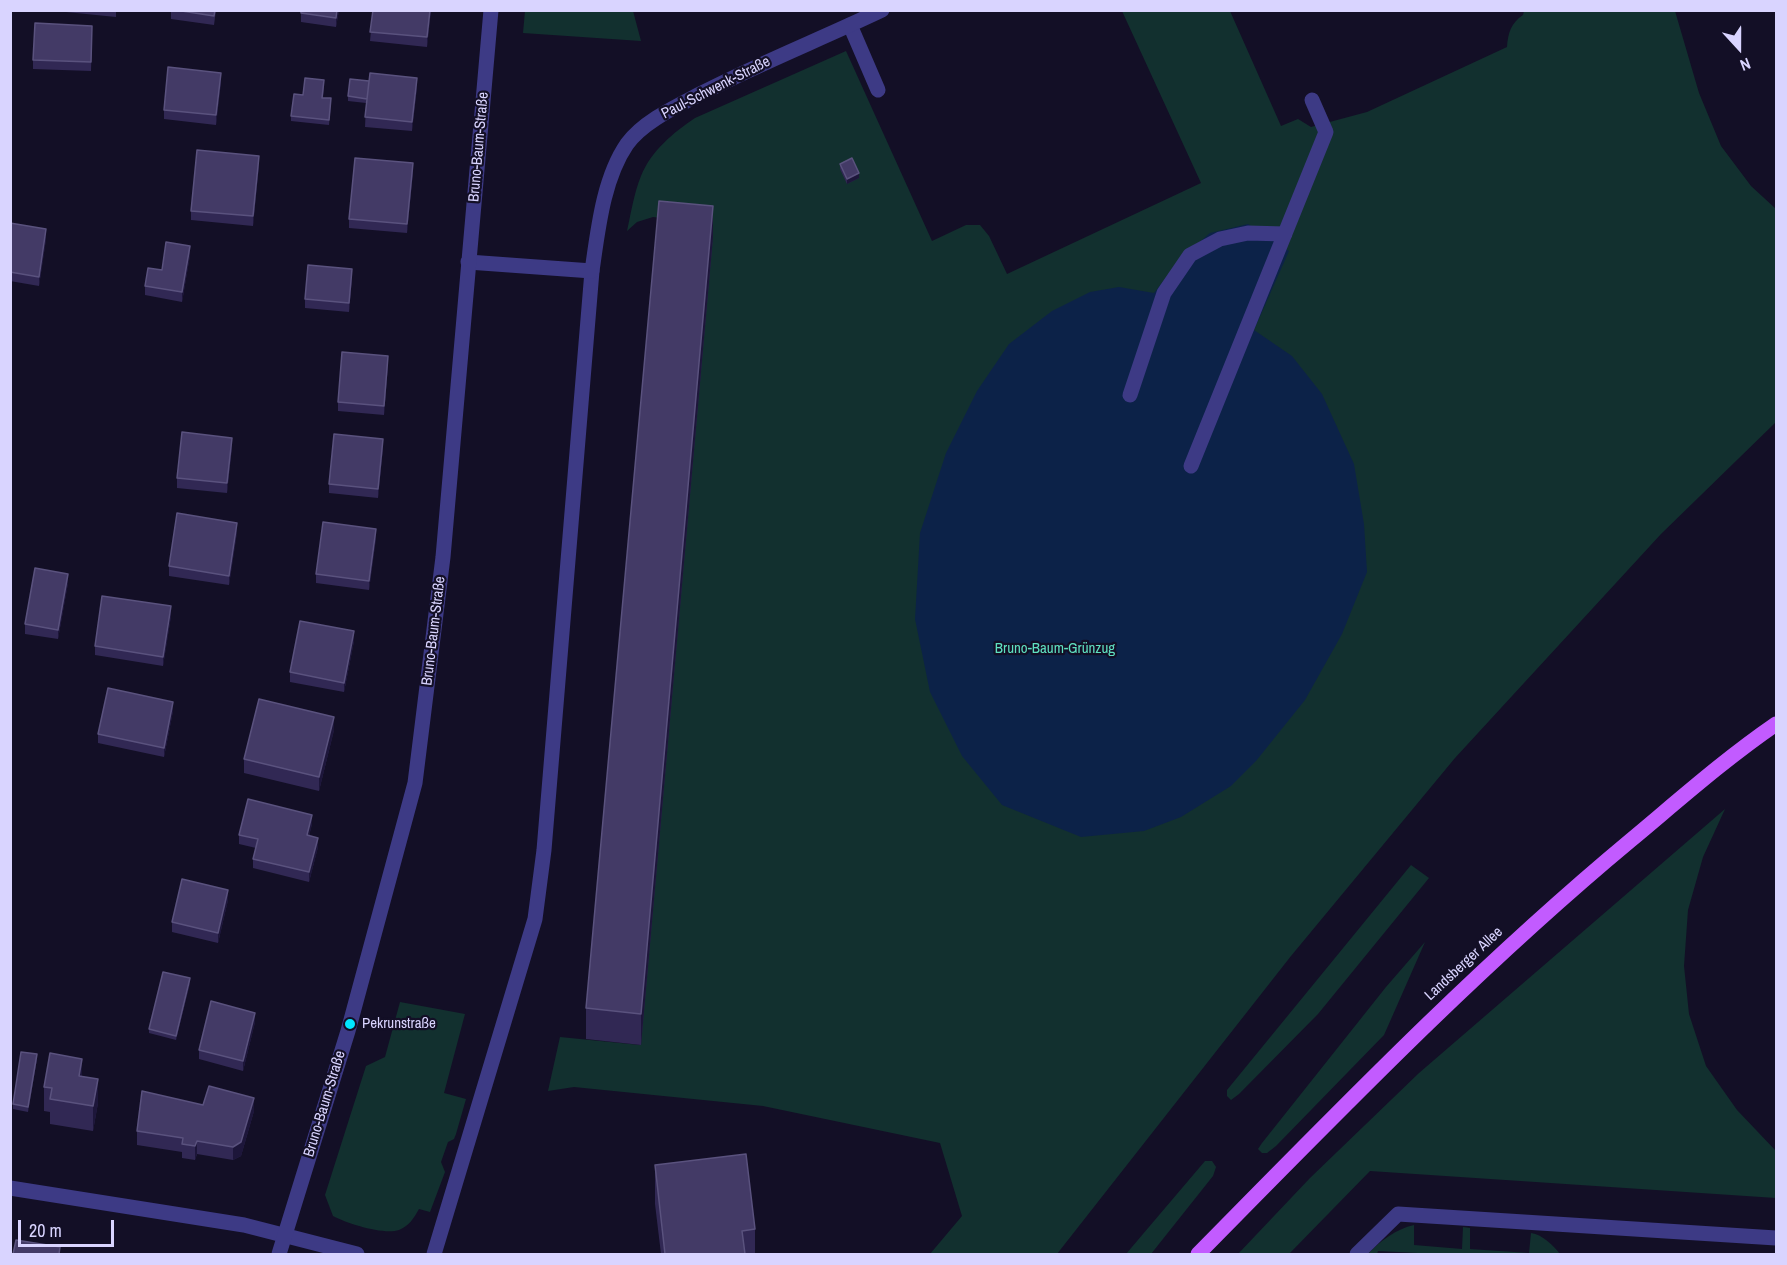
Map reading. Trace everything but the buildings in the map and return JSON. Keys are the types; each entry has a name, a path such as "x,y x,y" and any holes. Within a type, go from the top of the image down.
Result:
{"main road":[{"name":"Landsberger Allee","path":"1198,1254 1392,1058 1483,970 1594,870 1743,746 1776,724"}],"street":[{"name":"Bruno-Baum-Straße","path":"279,1254 348,1031 415,783 443,557 491,10"},
{"name":"Paul-Schwenk-Straße","path":"592,271 601,208 619,159 628,143 661,114 736,76 882,10"},
{"path":"850,26 878,90"},
{"path":"1191,466 1326,132 1312,100"},
{"path":"1130,395 1164,293 1190,255 1220,239 1248,233 1285,234"},
{"path":"434,1254 535,919 544,850 592,271 468,262"},
{"path":"10,1188 244,1225 357,1254"},
{"path":"1357,1254 1398,1214 1776,1238"}],"green space":[{"path":"525,11 633,11 641,41 523,33"},
{"name":"Bruno-Baum-Grünzug","path":"1122,11 1230,11 1281,126 1298,119 1311,127 1367,112 1507,47 1511,29 1524,11 1675,11 1699,93 1721,146 1751,186 1776,209 1776,422 1661,534 1455,758 1291,956 1057,1254 930,1254 962,1216 940,1143 763,1106 574,1087 548,1091 560,1037 640,1045 713,224 653,217 637,222 627,231 636,189 645,167 657,150 679,129 695,118 846,51 932,241 966,225 980,225 989,236 1007,274 1201,183"},
{"path":"1725,809 1703,857 1688,910 1684,966 1689,1014 1706,1066 1737,1110 1776,1151 1776,1198 1370,1171 1289,1254 1238,1254 1310,1178 1419,1073"},
{"path":"1411,865 1429,878 1318,1014 1231,1100 1227,1096 1227,1090"},
{"path":"1425,942 1384,1035 1276,1146 1267,1153 1262,1153 1258,1149 1262,1143 1386,987"},
{"path":"400,1002 465,1014 444,1093 466,1099 456,1134 454,1139 448,1142 441,1162 445,1172 430,1212 419,1209 403,1228 384,1231 357,1225 333,1216 325,1195 366,1066 385,1057"},
{"path":"1205,1161 1212,1161 1216,1167 1213,1176 1151,1254 1126,1254"},
{"path":"1414,1225 1414,1245 1462,1249 1463,1227 1470,1228 1470,1249 1529,1253 1531,1233 1547,1241 1560,1254 1438,1254 1378,1251 1377,1254 1368,1254 1389,1236"}],"water":[{"path":"1248,224 1289,251 1254,330 1292,356 1322,394 1354,464 1364,524 1367,572 1342,634 1305,700 1256,761 1231,786 1181,817 1144,831 1081,837 1002,805 962,756 930,692 915,619 920,533 946,453 977,391 1009,344 1052,311 1090,292 1119,287 1154,293 1180,259 1210,233"}],"place":[{"name":"Pekrunstraße","path":"350,1024"}]}
